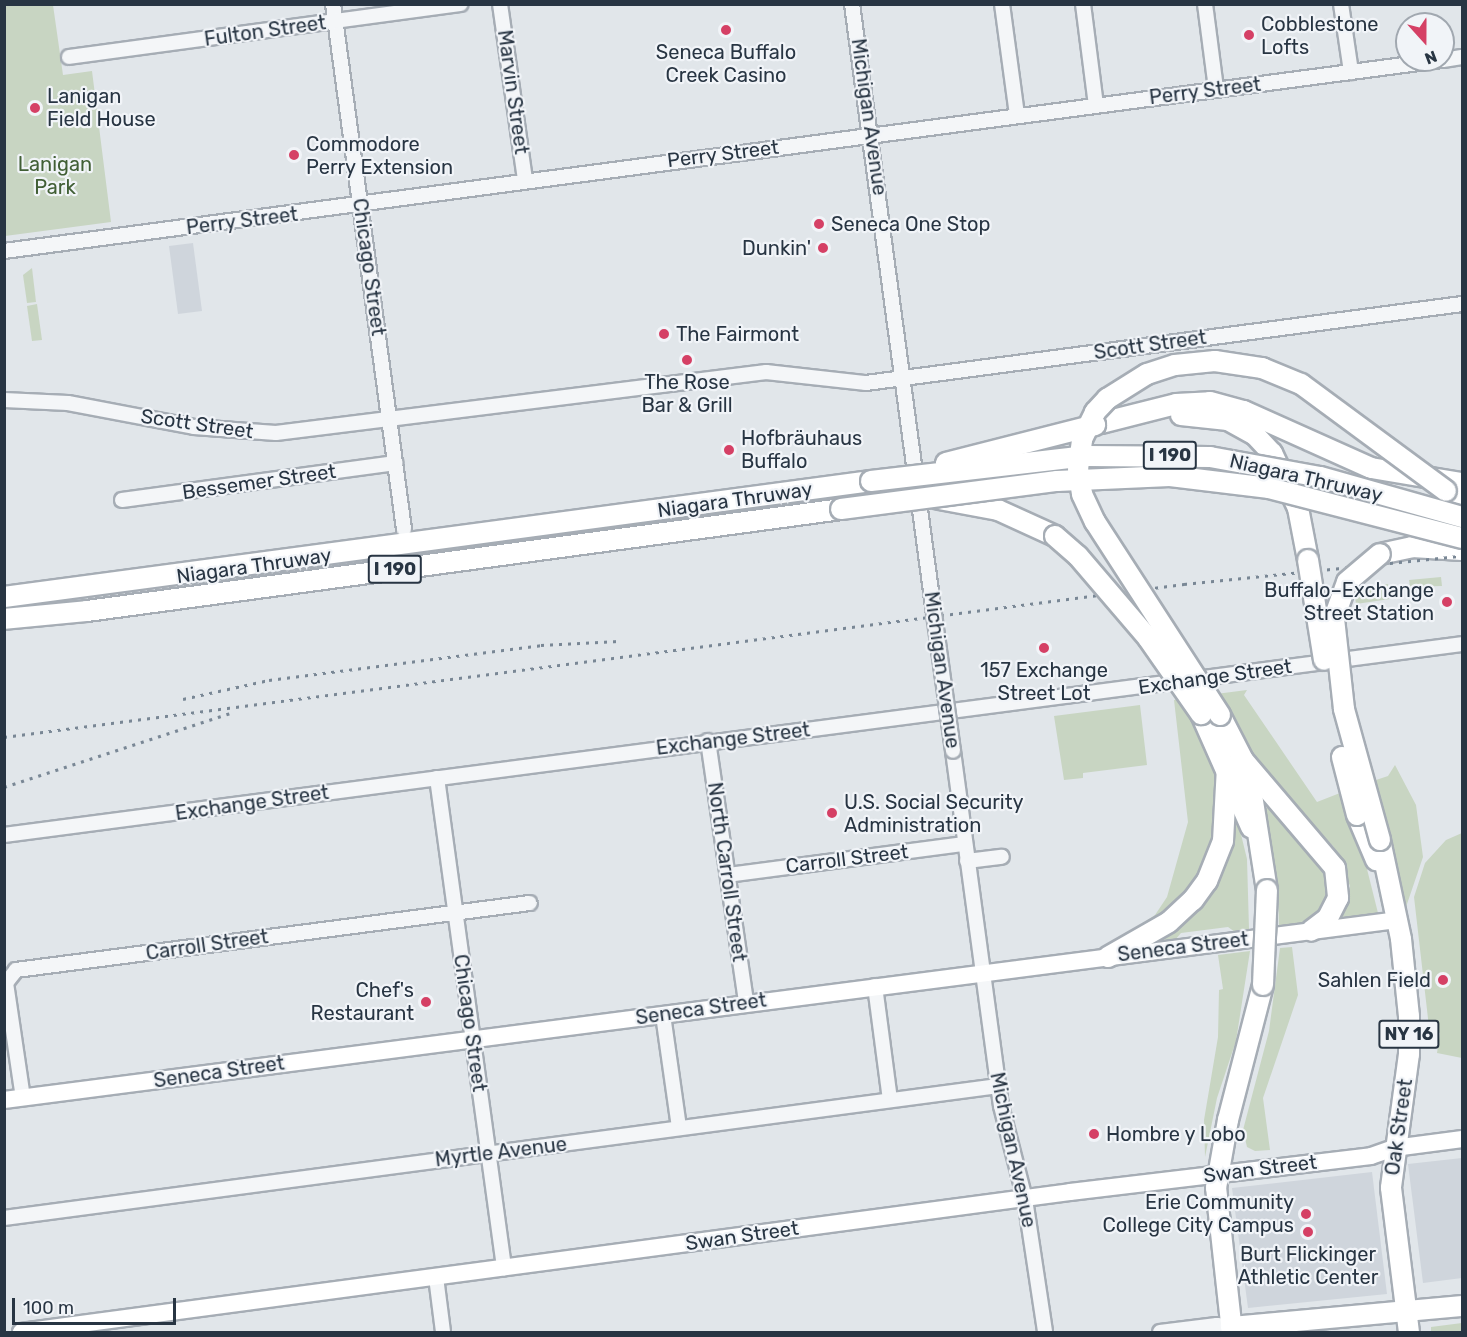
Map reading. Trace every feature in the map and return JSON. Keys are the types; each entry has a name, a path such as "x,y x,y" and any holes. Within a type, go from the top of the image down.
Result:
{"highway":[{"path":"1462,503 1300,384 1262,368 1215,361 1175,365 1140,378 1107,399 1095,412 1082,439 1078,469 1082,494 1095,522 1210,715 1253,794 1267,890 1263,985 1228,1120 1219,1175 1219,1231 1231,1330 1408,1323 1462,1306"},
{"path":"871,481 1176,404 1210,402 1244,411 1371,468 1462,483"},
{"path":"1101,423 1166,415 1217,418 1243,426 1272,453 1292,492 1302,521 1335,723 1357,815 1391,896"},
{"name":"Niagara Thruway","path":"4,597 216,572 871,481 1087,456 1188,456 1295,471 1462,517"},
{"name":"Niagara Thruway","path":"4,619 218,593 1057,481 1170,476 1220,480 1321,499 1462,538"},
{"path":"928,497 998,510 1055,536 1078,556 1210,715"},
{"path":"1391,896 1380,840 1351,739 1339,679 1334,641 1338,600 1360,567 1380,554 1412,547 1462,550"},
{"path":"1235,763 1335,868 1338,898 1328,918 1311,931"},
{"path":"1108,957 1169,922 1193,900 1207,881 1222,842 1235,763"},
{"name":"Oak Street","path":"1391,896 1398,920 1407,976 1409,1045 1394,1148 1393,1212 1408,1323"}],"main road":[{"name":"Seneca Street","path":"4,1100 1398,920"},
{"name":"Swan Street","path":"21,1332 1025,1199 1371,1156 1394,1148 1462,1139"}],"street":[{"name":"Chicago Street","path":"333,4 404,529"},
{"name":"Fulton Street","path":"69,57 460,4"},
{"name":"Marvin Street","path":"500,4 525,179"},
{"name":"Michigan Avenue","path":"852,4 872,136 998,1086 1025,1199 1045,1332"},
{"path":"1002,4 1017,115"},
{"path":"1083,4 1096,105"},
{"path":"1205,4 1216,89"},
{"path":"1341,4 1351,72"},
{"name":"Perry Street","path":"4,251 360,205 525,179 872,136 1395,66"},
{"name":"Scott Street","path":"4,400 68,403 194,427 260,433 390,421 766,372 838,382 903,379 1462,304"},
{"name":"Bessemer Street","path":"122,500 396,463"},
{"name":"Exchange Street","path":"4,836 708,741 906,719 1462,644"},
{"name":"North Carroll Street","path":"708,741 746,1003"},
{"name":"Chicago Street","path":"436,778 504,1268"},
{"name":"Carroll Street","path":"728,874 965,844"},
{"path":"967,861 1002,857"},
{"name":"Carroll Street","path":"23,1098 6,983 16,970 530,903"},
{"path":"875,986 890,1100"},
{"path":"663,1015 680,1128"},
{"name":"Myrtle Avenue","path":"4,1218 998,1086"},
{"path":"436,1277 443,1332"},
{"path":"1160,1332 1231,1330"}],"shaded area":[{"path":"193,243 202,311 178,314 169,246"},
{"path":"1462,1158 1462,1278 1423,1283 1408,1164"},
{"name":"Erie Community College City Campus","path":"1372,1172 1387,1294 1248,1308 1232,1188"}],"green space":[{"name":"Lanigan Park","path":"4,5 53,5 63,75 92,71 111,222 5,236"},
{"path":"32,268 36,302 27,303 23,275"},
{"path":"37,304 42,340 32,341 27,306"},
{"path":"1441,577 1442,586 1410,587 1409,580"},
{"path":"1388,584 1390,599 1356,604 1354,589"},
{"path":"1247,690 1244,695 1317,802 1340,793 1362,849 1378,913 1342,919 1350,886 1333,846 1278,793 1251,761 1216,694"},
{"path":"1180,699 1211,759 1217,780 1217,834 1208,864 1177,908 1125,936 1155,915 1167,897 1188,822 1174,700"},
{"path":"1140,705 1147,765 1083,773 1083,778 1064,780 1054,716"},
{"path":"1395,765 1416,805 1423,857 1406,907 1370,782 1388,776"},
{"path":"1270,807 1320,858 1333,883 1325,907 1311,921 1279,927 1278,890 1263,809"},
{"path":"1232,822 1238,822 1247,859 1249,929 1235,932 1228,927 1181,933 1175,940 1160,941 1159,937 1189,917 1203,900"},
{"name":"Sahlen Field","path":"1462,833 1462,1058 1437,1053 1440,1033 1429,1027 1414,897 1425,863 1446,840"},
{"path":"1292,947 1298,995 1263,1098 1270,1150 1255,1151 1247,1147 1243,1130 1269,1031 1280,948"},
{"path":"1250,951 1236,1041 1217,1098 1205,1157 1204,1120 1218,1037 1219,990 1223,989 1218,955"},
{"path":"1462,1323 1462,1332 1431,1332 1431,1327"}],"railway":[{"path":"4,737 1184,584 1462,556"},
{"path":"183,699 269,680 541,645 619,641"},
{"path":"4,787 231,713"}],"place":[{"name":"Seneca Buffalo Creek Casino","path":"726,30"},
{"name":"Cobblestone Lofts","path":"1249,35"},
{"name":"Lanigan Field House","path":"35,108"},
{"name":"Commodore Perry Extension","path":"294,155"},
{"name":"Seneca One Stop","path":"819,224"},
{"name":"Dunkin'","path":"823,248"},
{"name":"The Fairmont","path":"664,334"},
{"name":"The Rose Bar & Grill","path":"687,360"},
{"name":"Hofbräuhaus Buffalo","path":"729,450"},
{"name":"Buffalo–Exchange Street Station","path":"1447,602"},
{"name":"157 Exchange Street Lot","path":"1044,648"},
{"name":"U.S. Social Security Administration","path":"832,813"},
{"name":"Sahlen Field","path":"1443,980"},
{"name":"Chef's Restaurant","path":"426,1002"},
{"name":"Hombre y Lobo","path":"1094,1134"},
{"name":"Erie Community College City Campus","path":"1306,1214"},
{"name":"Burt Flickinger Athletic Center","path":"1308,1232"}]}
